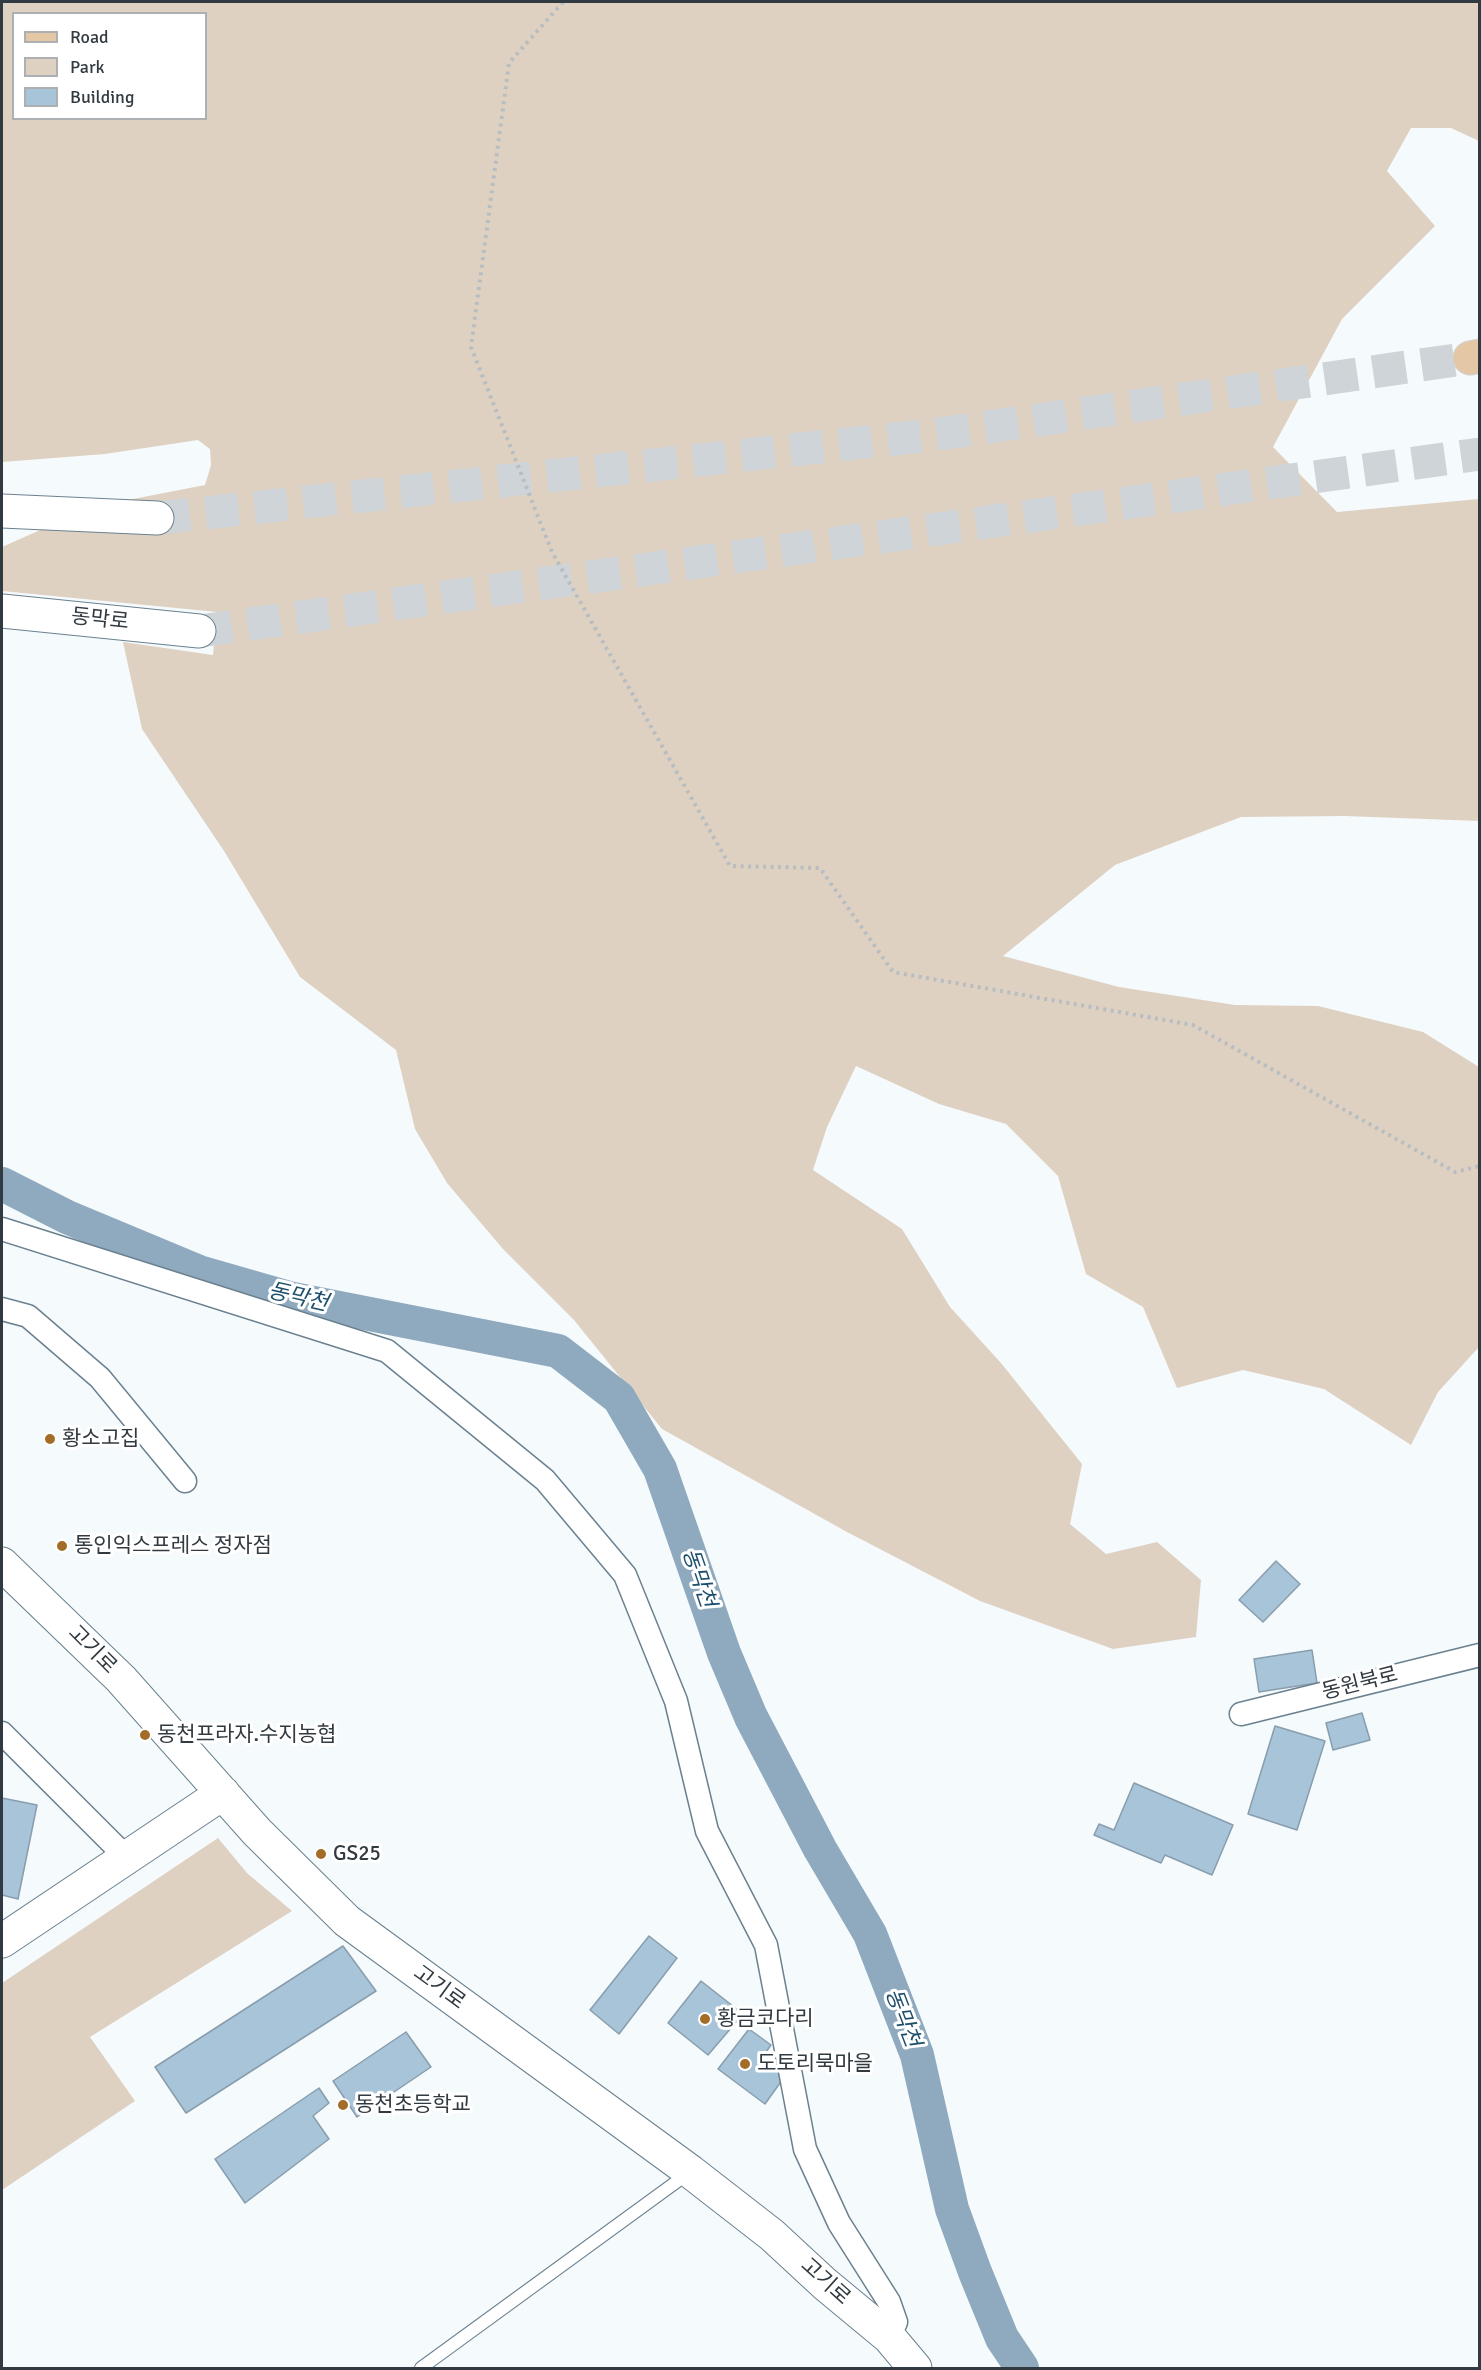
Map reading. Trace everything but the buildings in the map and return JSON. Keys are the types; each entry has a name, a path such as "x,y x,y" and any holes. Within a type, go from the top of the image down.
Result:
{"street":[{"path":"2,511 157,518"},
{"name":"동막로","path":"2,611 199,631"},
{"path":"2,1229 387,1351 544,1480 625,1575 676,1701 707,1831 766,1945 804,2149 839,2223 889,2302 896,2322 889,2337"},
{"path":"2,1309 28,1316 100,1378 185,1481"},
{"name":"고기로","path":"2,1564 121,1679 279,1856 347,1921 691,2172 772,2235 825,2284 889,2337 915,2368"},
{"name":"동원북로","path":"1241,1714 1479,1655"},
{"path":"2,1733 125,1856"},
{"path":"2,1941 223,1792"}],"lane":[{"path":"421,2368 691,2172"}],"path":[{"path":"563,2 509,63 471,347 552,552 730,866 820,868 893,972 1193,1024 1455,1172 1479,1166"}],"green space":[{"path":"2,2 1479,2 1479,141 1451,128 1411,128 1387,171 1435,226 1342,319 1273,447 1337,512 1479,499 1479,821 1345,816 1241,817 1115,865 1003,956 1119,987 1235,1005 1318,1006 1423,1032 1479,1067 1479,1347 1438,1392 1411,1445 1324,1389 1243,1370 1177,1388 1143,1307 1086,1274 1058,1176 1006,1124 939,1104 856,1066 827,1127 813,1170 902,1229 950,1307 1001,1363 1082,1464 1070,1524 1106,1554 1157,1542 1201,1580 1196,1637 1113,1649 980,1601 847,1532 662,1429 574,1320 503,1249 447,1183 415,1129 396,1050 300,977 224,851 142,729 123,642 213,655 217,612 2,591 2,547 92,507 205,485 211,465 210,449 198,440 105,454 2,462"},
{"path":"218,1838 247,1873 292,1911 90,2037 135,2101 2,2190 2,1983"}],"waterway":[{"name":"동막천","path":"2,1184 67,1217 199,1272 293,1299 558,1351 619,1398 660,1469 724,1653 751,1717 820,1849 870,1934 917,2055 952,2209 1002,2338 1022,2368"}],"tunnel":[{"path":"157,518 932,435 1470,358"},
{"path":"199,631 1480,454"}],"place":[{"name":"황소고집","path":"50,1439"},
{"name":"통인익스프레스 정자점","path":"62,1546"},
{"name":"동천프라자.수지농협","path":"145,1735"},
{"name":"GS25","path":"321,1854"},
{"name":"황금코다리","path":"705,2019"},
{"name":"도토리묵마을","path":"745,2064"},
{"name":"동천초등학교","path":"343,2105"}]}
